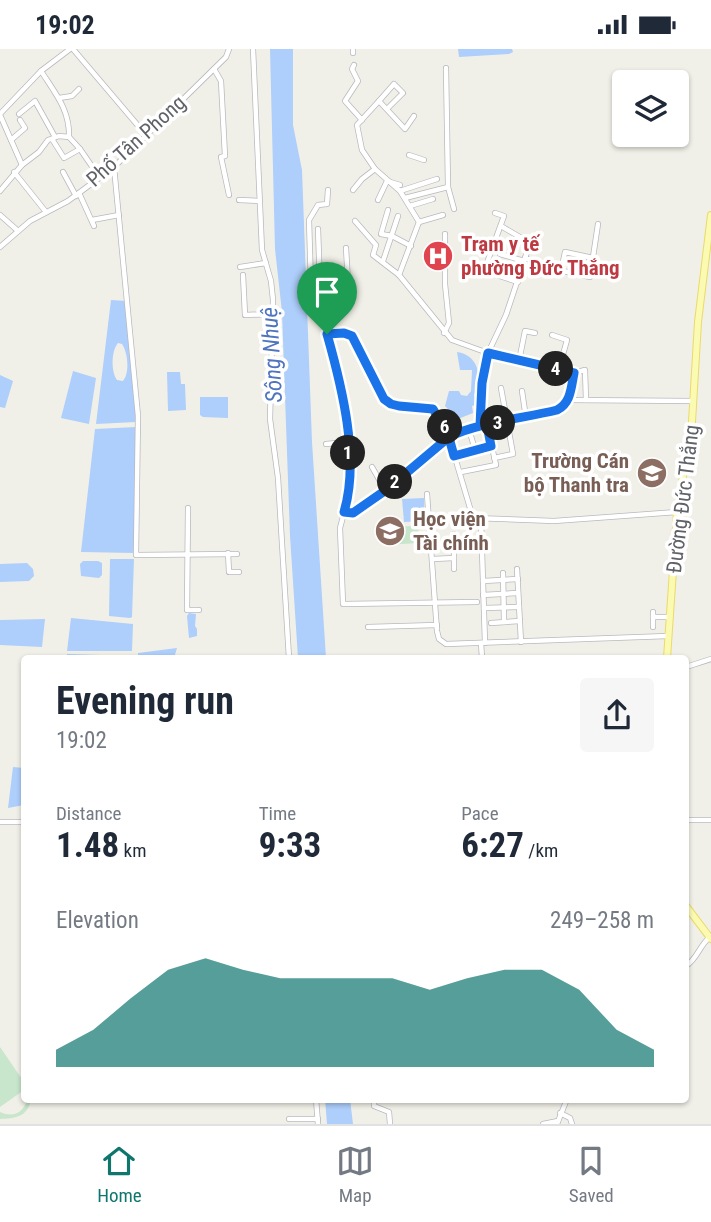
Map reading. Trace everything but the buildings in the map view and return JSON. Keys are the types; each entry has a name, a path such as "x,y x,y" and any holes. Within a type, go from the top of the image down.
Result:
{"main road":[{"name":"Đường Đức Thắng","path":"667,655 677,512 692,422 698,322 711,215"},
{"path":"689,912 710,938"}],"street":[{"path":"22,165 0,114 41,71 71,49 145,135"},
{"name":"Phố Tân Phong","path":"0,247 18,230 78,194 114,167 226,57 229,49"},
{"path":"253,49 262,250 271,281 270,419 278,478 289,655"},
{"path":"354,65 352,69 358,81 345,101 362,120"},
{"path":"446,68 448,187 454,209"},
{"path":"214,69 221,81 225,156 221,157 229,195"},
{"path":"41,71 65,107 69,137 100,178"},
{"path":"387,109 402,93 394,84 357,125 362,150 375,169 387,181 400,188 419,222 399,275"},
{"path":"59,98 72,96 79,89"},
{"path":"11,140 25,128 20,117 35,101 64,158 80,149"},
{"path":"379,101 405,129 414,116"},
{"path":"0,191 14,172 39,152 48,140 69,137"},
{"path":"410,155 424,160"},
{"path":"114,167 138,416 136,555 237,554"},
{"path":"354,190 362,179 375,169"},
{"path":"14,172 46,212"},
{"path":"63,172 93,223 119,215"},
{"path":"400,188 437,179"},
{"path":"378,200 387,181"},
{"path":"404,198 448,187"},
{"path":"328,190 327,204 318,205 309,221 311,285 348,282 346,248"},
{"path":"410,206 433,199"},
{"path":"239,200 259,201"},
{"path":"388,210 381,234 393,236 411,246"},
{"path":"495,213 504,216 484,271 518,282"},
{"path":"0,215 18,230"},
{"path":"419,222 443,215"},
{"path":"383,261 398,216"},
{"path":"355,221 376,245 373,255 399,275 452,340 519,361 574,373 585,370 586,400"},
{"path":"500,254 590,277 598,224"},
{"path":"480,426 482,383 488,353 506,315 530,243 501,226"},
{"path":"318,229 320,285 328,336 344,400 348,442 349,494 340,528 343,604 477,602"},
{"path":"444,333 449,323 445,285 445,234"},
{"path":"561,271 565,252 593,258"},
{"path":"240,267 266,263"},
{"path":"243,275 245,315 272,314"},
{"path":"519,361 525,331 535,333"},
{"path":"328,336 344,333 352,336 384,399 391,404 433,409 449,437 473,518 554,521 677,512"},
{"path":"552,335 567,340 559,369"},
{"path":"344,512 353,513 386,490 449,437 480,426 526,418 564,407 574,373"},
{"path":"461,472 513,454 501,387"},
{"path":"522,391 526,418"},
{"path":"568,400 693,401"},
{"path":"487,425 495,461"},
{"path":"469,429 475,450"},
{"path":"326,444 348,442"},
{"path":"454,456 491,446"},
{"path":"372,467 386,490"},
{"path":"428,494 437,625 439,639 446,644 669,636"},
{"path":"188,508 187,610 199,610"},
{"path":"481,520 484,608 482,655"},
{"path":"454,534 454,569"},
{"path":"228,554 229,572 239,572"},
{"path":"433,559 454,558"},
{"path":"517,569 521,642"},
{"path":"503,573 504,622"},
{"path":"483,581 518,579"},
{"path":"483,595 518,593"},
{"path":"484,608 519,607"},
{"path":"653,627 653,614 671,617"},
{"path":"491,623 520,621"},
{"path":"368,627 437,625"},
{"path":"689,666 711,659"},
{"path":"689,820 711,820"},
{"path":"0,822 21,822"},
{"path":"689,963 696,958 701,944 710,938"},
{"path":"289,1119 318,1121 316,1103"},
{"path":"374,1103 374,1106 389,1112 390,1124"},
{"path":"543,1124 557,1123 564,1103"},
{"path":"560,1113 570,1118 572,1124"}],"green space":[{"path":"418,525 419,543 384,545 384,529"},
{"path":"0,1047 21,1078 21,1092 0,1107"},
{"path":"30,1103 24,1113 0,1119 0,1112 13,1114 21,1111"}],"water":[{"path":"270,49 293,49 293,125 302,170 312,442 326,655 298,655 290,536 282,312 275,249"},
{"path":"458,49 512,49 513,52 459,57"},
{"path":"111,300 127,301 136,422 96,424","holes":["118,343 122,344 127,363 127,373 123,381 117,380 113,361"]},
{"path":"457,352 474,362 478,375 474,395 477,404 472,406 473,413 458,419 445,406 449,391 459,391 461,395 467,396 471,391 472,370 460,370"},
{"path":"73,371 96,378 89,424 61,418"},
{"path":"167,372 180,372 181,384 185,384 186,410 168,411"},
{"path":"0,375 13,381 5,408 0,407"},
{"path":"200,397 228,397 228,418 200,415"},
{"path":"136,427 134,553 81,552 95,429"},
{"path":"424,498 425,521 404,522 402,499"},
{"path":"110,559 134,559 130,618 109,616"},
{"path":"83,561 102,563 102,575 99,578 81,576 80,564"},
{"path":"27,563 33,569 34,576 29,581 0,582 0,564"},
{"path":"189,613 196,614 197,636 189,638 187,616"},
{"path":"71,618 133,624 132,651 67,651"},
{"path":"45,619 42,647 0,645 0,620"},
{"path":"177,648 175,655 138,653"},
{"path":"13,767 21,768 21,806 8,808"},
{"path":"325,1103 350,1103 353,1124 327,1124"}],"place":[{"name":"Trạm y tế phường Đức Thắng","path":"438,256"},
{"name":"Trường Cán bộ Thanh tra","path":"652,473"},
{"name":"Học viện Tài chính","path":"390,531"}],"route":[{"path":"327,334 344,333 352,336 384,399 391,404 433,409 448,434 449,437 454,456 491,446 487,425 480,426 482,383 488,353 574,373 564,407 557,410 480,426 456,433 449,437 386,490 353,513 344,512 349,494 347,430 344,400 327,334"}],"water label":[{"name":"Sông Nhuệ","path":"272,355"}]}
